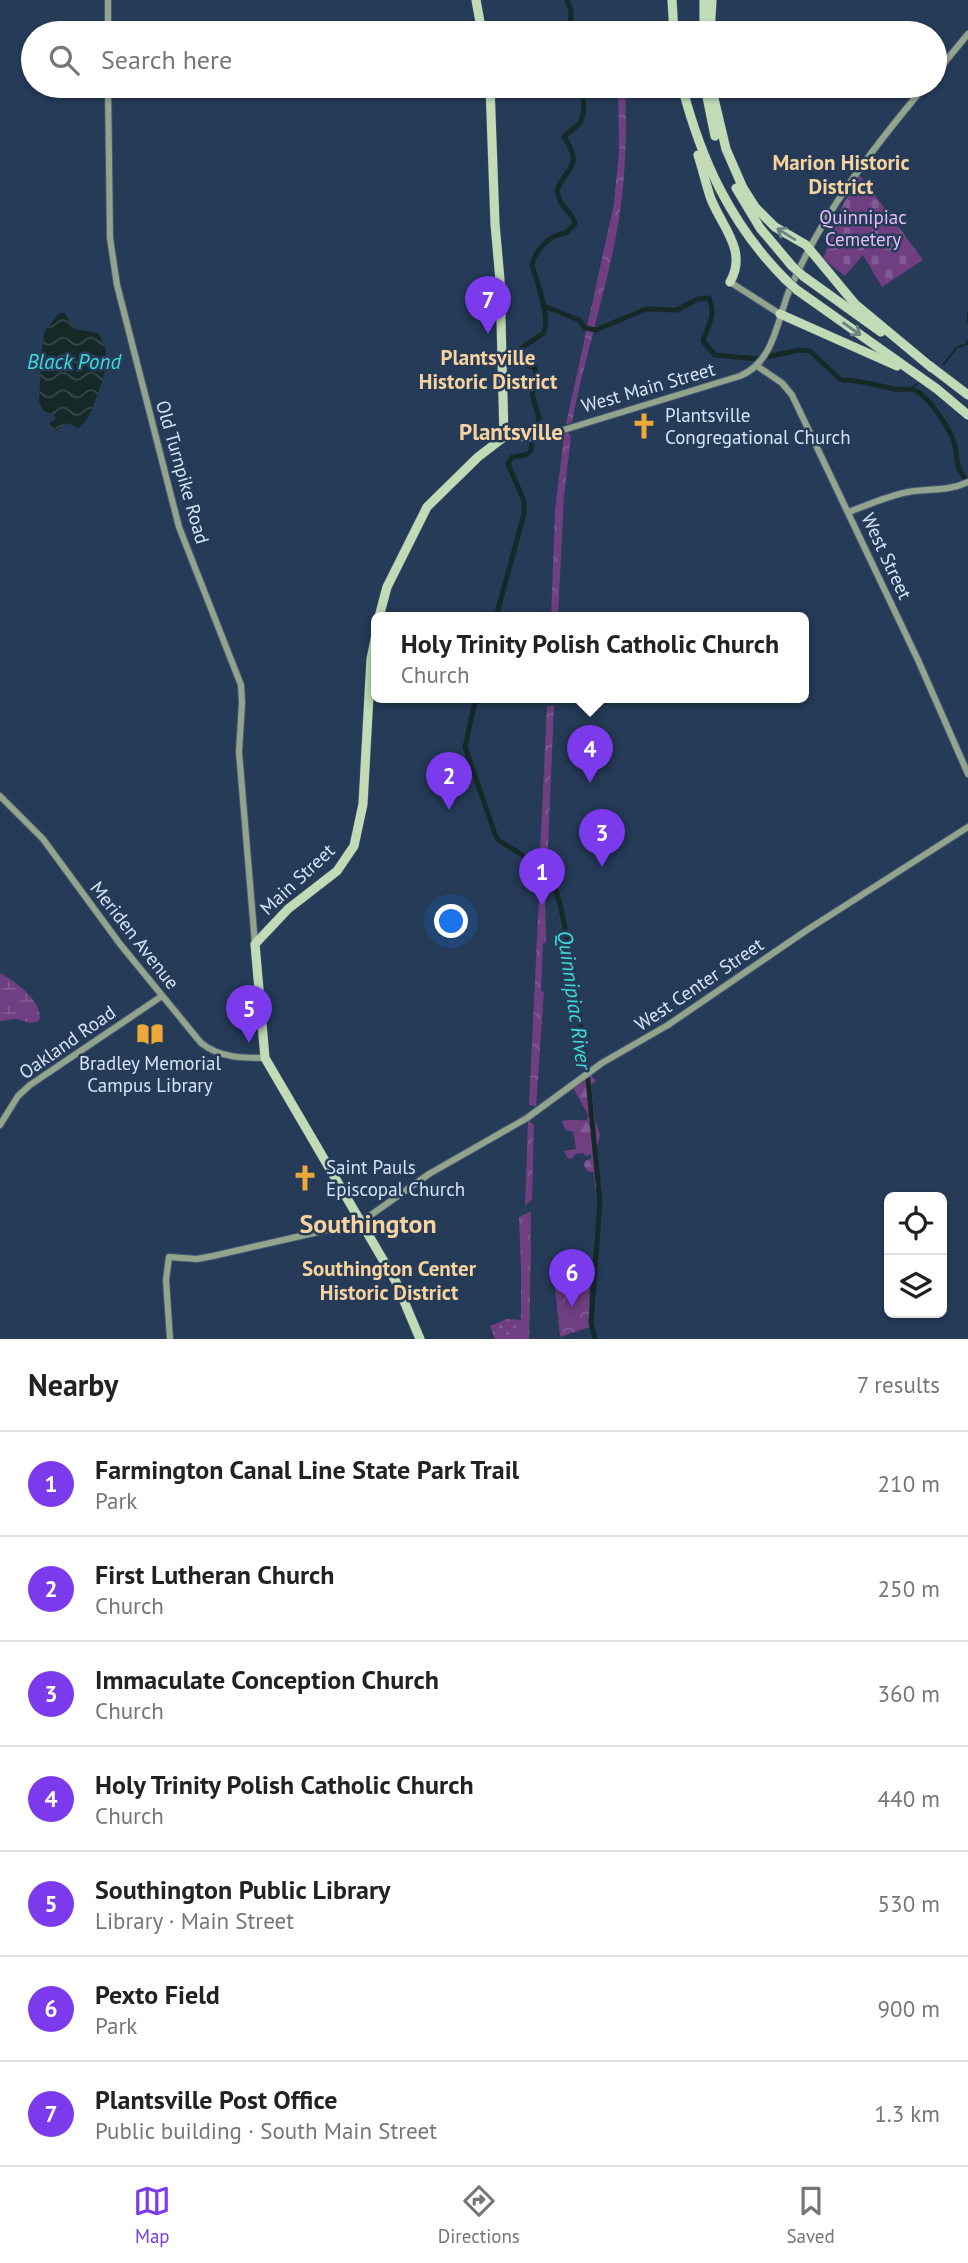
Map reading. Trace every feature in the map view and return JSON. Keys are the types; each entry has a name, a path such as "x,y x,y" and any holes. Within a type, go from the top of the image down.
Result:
{"highway":[{"path":"475,0 479,21"},
{"path":"671,0 673,21"},
{"path":"705,0 706,21"},
{"path":"708,21 712,0"},
{"path":"380,612 387,587 427,507 478,457 504,437 500,280 490,98"},
{"path":"684,98 688,121 711,198 736,250 737,265 730,282"},
{"path":"686,98 700,147 724,199 748,237 786,280 937,389 968,415"},
{"path":"708,98 717,141 737,191 760,228 792,265 803,276 968,395"},
{"path":"714,98 723,139 747,195 769,222 809,248 855,304 932,368"},
{"path":"780,314 888,361 937,389"},
{"name":"Main Street","path":"254,944 288,909 337,871 354,846 363,804 371,659"},
{"path":"254,944 265,1058 396,1282 421,1339"}],"main road":[{"path":"108,0 108,21"},
{"path":"947,59 968,34"},
{"name":"Old Turnpike Road","path":"108,98 110,238 117,285 179,527 241,685 243,704 239,752 254,944"},
{"path":"762,361 809,248 847,185 916,98"},
{"path":"730,282 780,314"},
{"name":"West Main Street","path":"504,437 533,438 740,376 762,361"},
{"name":"West Street","path":"762,361 789,391 849,512 968,774"},
{"path":"849,512 905,493 944,490 966,483"},
{"name":"Meriden Avenue","path":"0,796 43,839 120,944 206,1047 231,1056 265,1058"},
{"name":"West Center Street","path":"360,1221 447,1163 527,1118 587,1074 668,1025 807,930 968,827"},
{"name":"Oakland Road","path":"0,1125 18,1096 30,1084 162,996"},
{"path":"170,1339 166,1280 169,1257 197,1259 213,1256 360,1221"}],"green space":[{"path":"618,98 625,98 625,169 619,219 572,422 566,424 614,203 619,150"},
{"name":"Quinnipiac Cemetery","path":"860,175 923,260 882,287 863,255 845,276 823,259 842,206"},
{"path":"568,432 571,436 564,496 558,612 551,612 555,512 564,433"},
{"path":"554,705 547,871 550,872 551,885 545,887 546,943 543,943 541,991 544,992 536,1106 529,1105 540,876 540,867 537,865 540,853 547,706"},
{"path":"0,973 21,987 33,1000 40,1014 39,1021 0,1021"},
{"path":"591,1075 596,1081 591,1085 595,1120 600,1135 595,1156 599,1187 595,1188 594,1172 589,1172 584,1166 585,1161 591,1159 591,1154 575,1154 568,1159 564,1151 576,1149 573,1132 565,1130 562,1121 587,1120 588,1115 573,1088"},
{"path":"528,1120 534,1125 532,1199 525,1206"},
{"path":"531,1211 529,1339 520,1339 522,1291 519,1217"},
{"path":"527,1241 531,1243 529,1339 495,1339 490,1326 507,1319 521,1320 521,1262"},
{"path":"589,1276 590,1327 560,1337 554,1277"}],"water":[{"name":"Black Pond","path":"60,313 65,313 74,329 98,333 105,347 106,361 102,383 86,420 78,428 68,423 56,431 49,423 56,420 54,415 43,411 39,401 45,330"}],"waterway":[{"name":"Quinnipiac River","path":"567,0 571,11 571,21"},
{"name":"Quinnipiac River","path":"497,612 524,514 524,501 508,464 512,457 526,455 531,451 533,432 539,418 532,394 537,378 535,368 514,360 522,348 545,329 543,301 532,265 534,259 544,244 566,233 575,224 560,202 557,190 573,160 573,154 564,137 580,123 584,111 583,98"},
{"path":"544,306 579,320 585,328 596,330 646,309 677,310 698,299 709,298 712,315 703,341 715,355 757,359 799,350 810,351 841,380 920,393 935,409 948,430 954,442 958,467 968,482"},
{"path":"968,313 968,322"},
{"path":"944,364 957,347 967,344 968,340"},
{"path":"911,389 917,384"},
{"name":"Quinnipiac River","path":"475,703 465,747 495,834 498,840 550,872 560,904 572,962 588,1080 600,1202 591,1322 595,1339"}],"place":[{"name":"Plantsville Post Office","path":"488,334"},
{"name":"Plantsville Congregational Church","path":"644,426"},
{"name":"Holy Trinity Polish Catholic Church","path":"590,783"},
{"name":"First Lutheran Church","path":"449,810"},
{"name":"Immaculate Conception Church","path":"602,867"},
{"name":"Farmington Canal Line State Park Trail","path":"542,906"},
{"name":"Bradley Memorial Campus Library","path":"150,1034"},
{"name":"Southington Public Library","path":"249,1043"},
{"name":"Saint Pauls Episcopal Church","path":"305,1178"},
{"name":"Pexto Field","path":"572,1307"}],"district":[{"name":"Marion Historic District","path":"841,175"},
{"name":"Plantsville Historic District","path":"488,370"},
{"name":"Plantsville","path":"511,432"},
{"name":"Southington","path":"368,1224"},
{"name":"Southington Center Historic District","path":"389,1281"}]}
